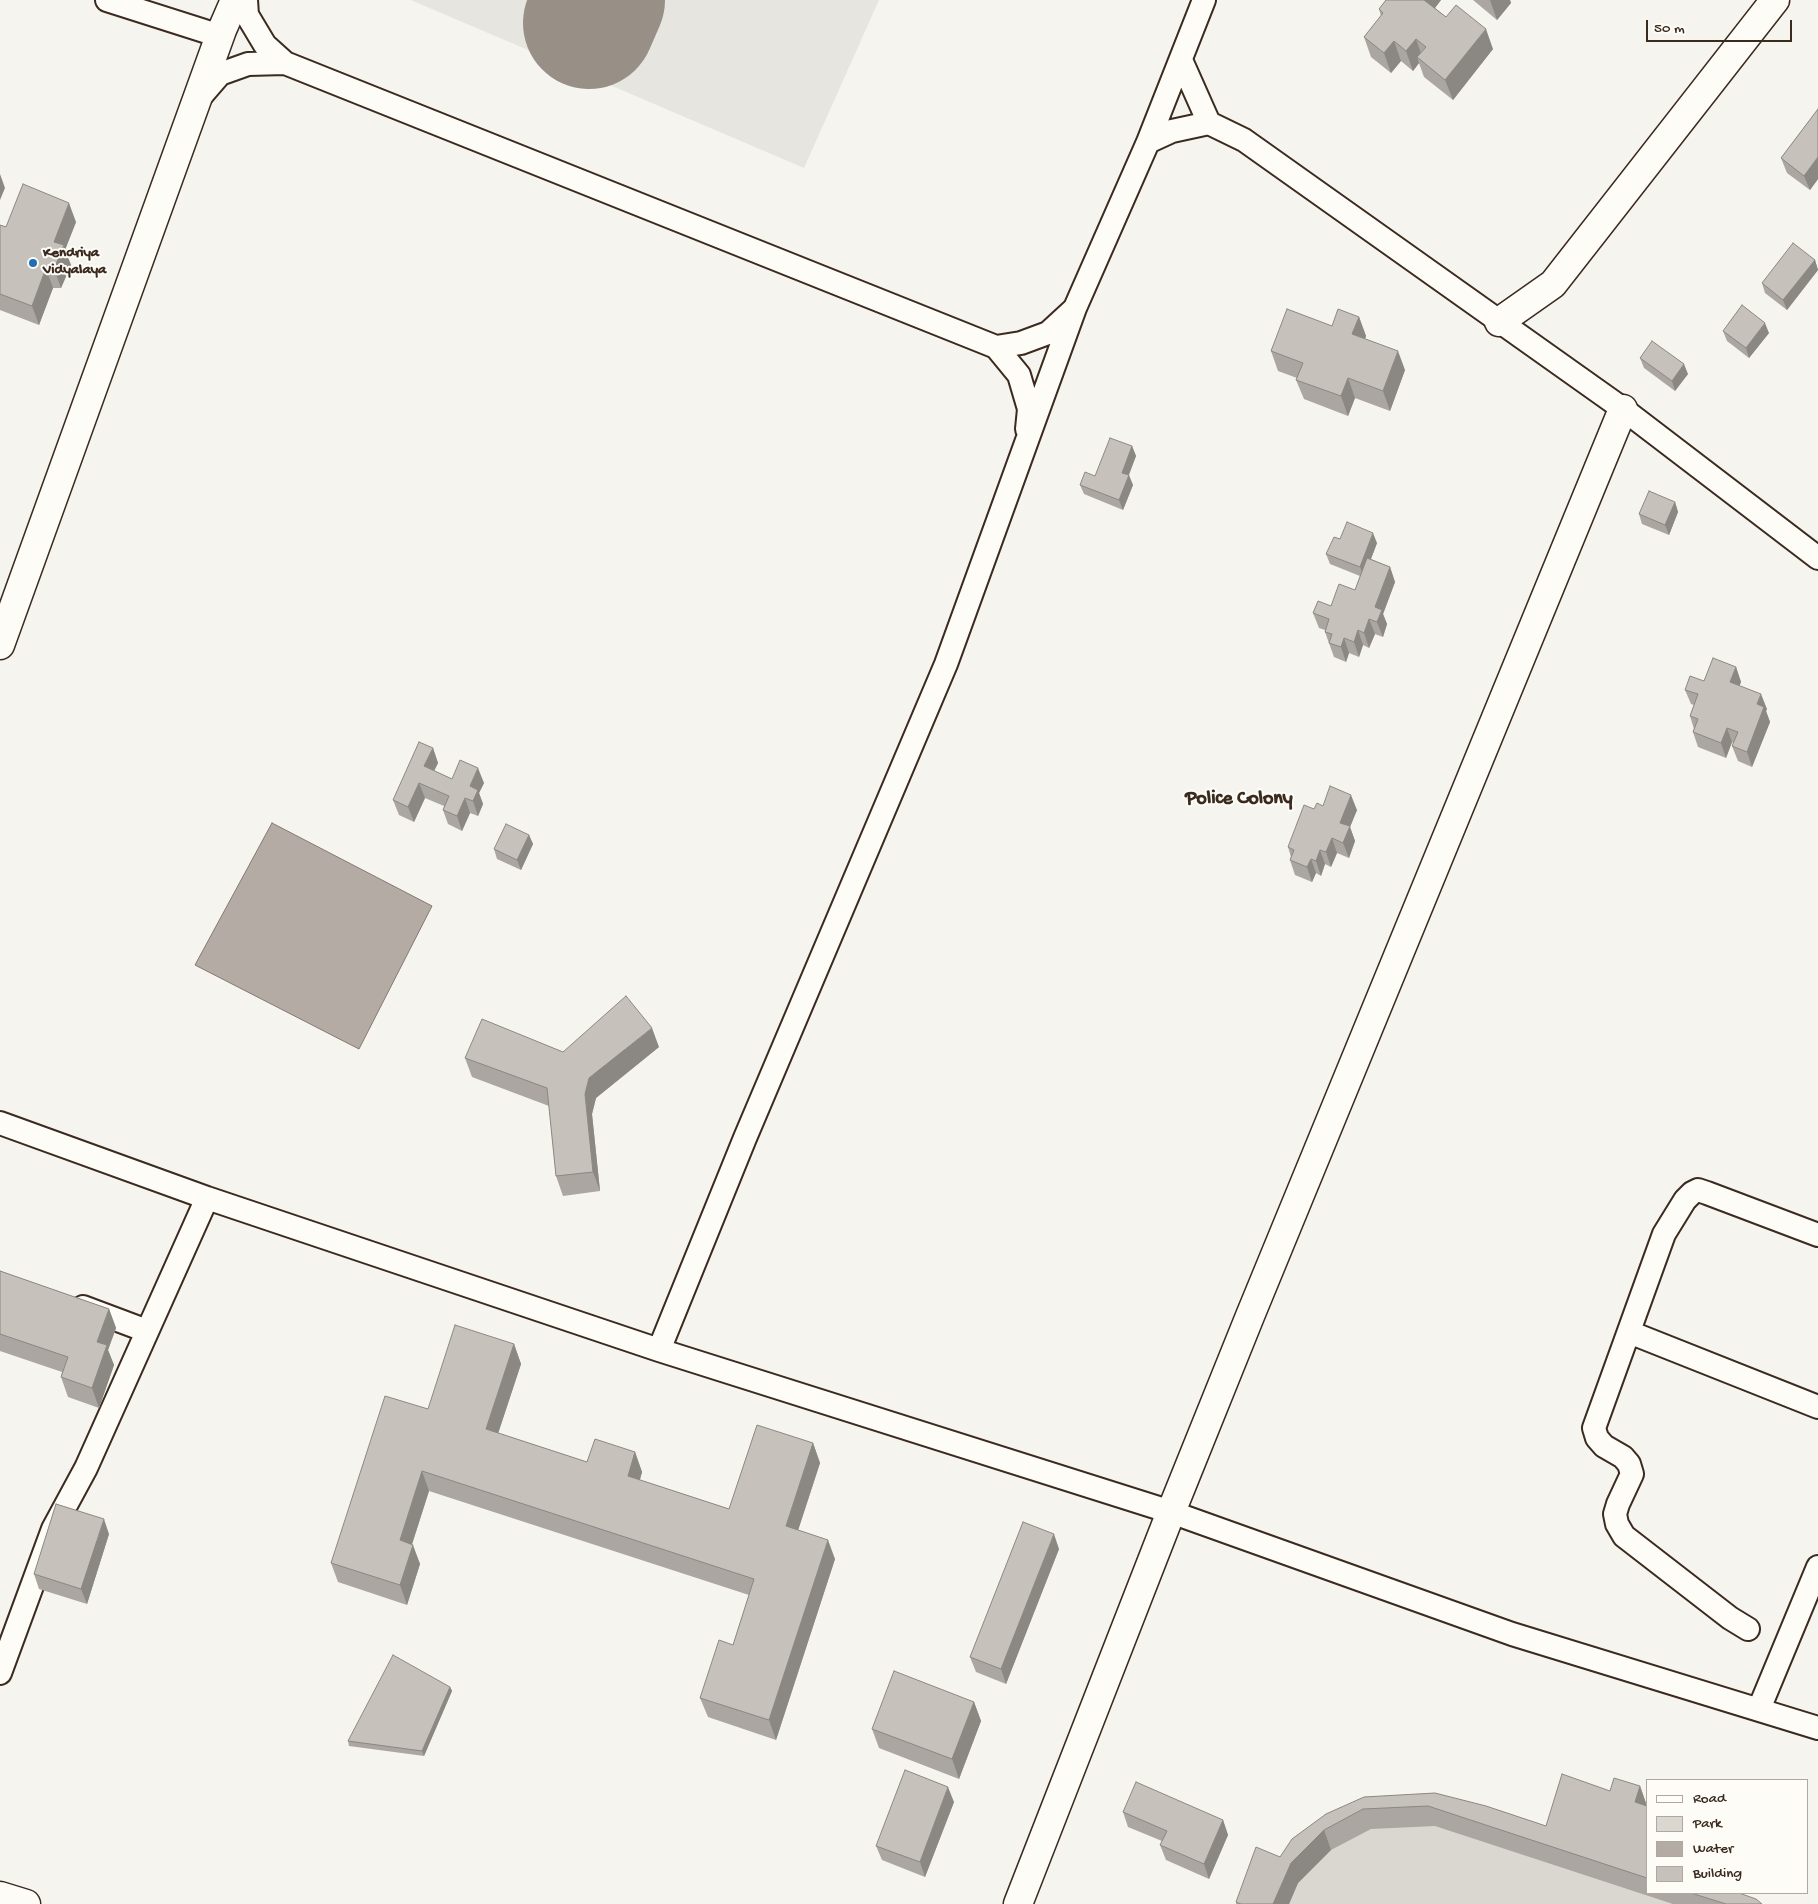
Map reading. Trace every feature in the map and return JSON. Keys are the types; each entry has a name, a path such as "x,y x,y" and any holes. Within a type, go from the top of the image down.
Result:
{"street":[{"path":"107,0 220,36"},
{"path":"0,645 220,36 235,0"},
{"path":"246,0 248,15 265,45 285,62 996,347 1019,375 1029,409 1025,449"},
{"path":"659,1350 744,1138 946,664 1075,308 1148,142 1204,0"},
{"path":"1499,322 1553,284 1775,0"},
{"path":"1181,60 1209,123"},
{"path":"197,101 220,74 248,64 285,62"},
{"path":"1148,142 1172,131 1209,123 1244,140 1623,409 1818,558"},
{"path":"996,347 1021,343 1048,333 1075,308"},
{"path":"1018,1904 1171,1512 1623,409"},
{"path":"0,1123 207,1198 659,1350 1171,1512 1512,1634 1818,1728"},
{"path":"1748,1629 1730,1618 1624,1536 1617,1524 1615,1514 1632,1474 1629,1464 1623,1457 1604,1446 1594,1428 1664,1234 1685,1200 1692,1193 1698,1190 1707,1193 1818,1235"},
{"path":"0,1673 53,1529 86,1468 207,1198"},
{"path":"64,1301 148,1331"},
{"path":"1628,1332 1818,1407"},
{"path":"1759,1709 1818,1567"},
{"path":"0,1896 26,1904"}],"shaded area":[{"path":"411,0 879,0 804,168"}],"green space":[{"path":"1442,1813 1646,1894 1723,1904 1249,1904 1333,1834"}],"water":[{"path":"272,823 432,906 359,1049 195,965"}],"building":[{"path":"1386,0 1424,0 1446,17 1456,5 1486,29 1445,80 1417,57 1426,47 1416,39 1406,51 1394,41 1384,53 1364,37 1383,13 1379,9"},
{"path":"1818,109 1818,157 1804,176 1781,158"},
{"name":"Kendriya Vidyalaya","path":"23,184 69,203 54,242 64,245 54,269 46,268 32,306 0,294 0,225 6,227"},
{"path":"1793,243 1815,260 1783,300 1762,283"},
{"path":"1742,305 1765,323 1746,348 1723,331"},
{"path":"1287,309 1332,326 1338,309 1359,317 1352,334 1398,351 1383,391 1348,378 1341,396 1296,380 1303,363 1271,351"},
{"path":"1652,341 1684,364 1672,381 1640,358"},
{"path":"1110,438 1132,446 1122,473 1129,475 1119,500 1080,485 1085,472 1095,476"},
{"path":"1649,491 1675,502 1665,525 1639,514"},
{"path":"1347,522 1373,533 1360,567 1326,554 1334,537 1340,539"},
{"path":"1367,558 1390,567 1375,607 1382,610 1377,622 1369,619 1364,633 1358,630 1354,642 1344,638 1341,647 1329,643 1332,634 1325,632 1329,619 1313,613 1318,601 1331,606 1339,584 1355,590"},
{"path":"1713,658 1736,667 1730,682 1761,694 1757,704 1764,707 1747,752 1732,746 1738,732 1727,728 1721,743 1693,732 1698,719 1690,716 1698,694 1685,690 1690,676 1704,681"},
{"path":"419,742 433,748 424,766 452,779 460,760 478,768 470,786 478,790 473,801 465,798 457,816 443,810 449,796 419,783 408,807 393,800"},
{"path":"1330,786 1351,795 1340,823 1350,826 1343,843 1332,838 1326,852 1320,850 1316,861 1311,859 1307,867 1290,860 1294,850 1288,847 1304,805 1314,809 1317,803 1323,806"},
{"path":"506,824 529,835 517,860 494,849"},
{"path":"626,996 652,1028 589,1078 585,1094 593,1172 556,1176 547,1088 465,1058 482,1019 563,1052"},
{"path":"0,1271 109,1309 97,1342 107,1345 92,1388 61,1377 68,1357 0,1334"},
{"path":"455,1325 514,1344 486,1429 587,1462 595,1439 635,1452 628,1476 729,1509 757,1425 813,1443 786,1526 828,1540 769,1720 700,1698 719,1640 733,1645 754,1579 422,1471 400,1540 413,1545 400,1585 331,1563 385,1396 428,1409"},
{"path":"56,1504 104,1519 81,1589 34,1574"},
{"path":"1023,1522 1054,1534 1001,1669 970,1657"},
{"path":"393,1655 450,1687 422,1751 348,1741"},
{"path":"894,1671 974,1702 952,1759 872,1729"},
{"path":"905,1770 948,1787 920,1862 876,1846"},
{"path":"1562,1774 1610,1791 1614,1778 1640,1786 1635,1802 1646,1806 1646,1878 1428,1806 1363,1809 1324,1830 1291,1863 1273,1904 1241,1904 1236,1902 1256,1847 1280,1857 1292,1839 1326,1814 1364,1797 1435,1793 1486,1806 1546,1826"},
{"path":"1136,1782 1223,1820 1204,1864 1160,1845 1167,1831 1123,1812"},
{"path":"1694,1894 1742,1894 1756,1899 1762,1904 1726,1904"}],"runway":[{"path":"589,23 599,0"}],"place":[{"name":"Kendriya Vidyalaya","path":"33,263"}],"district":[{"name":"Police Colony","path":"1239,800"}]}
